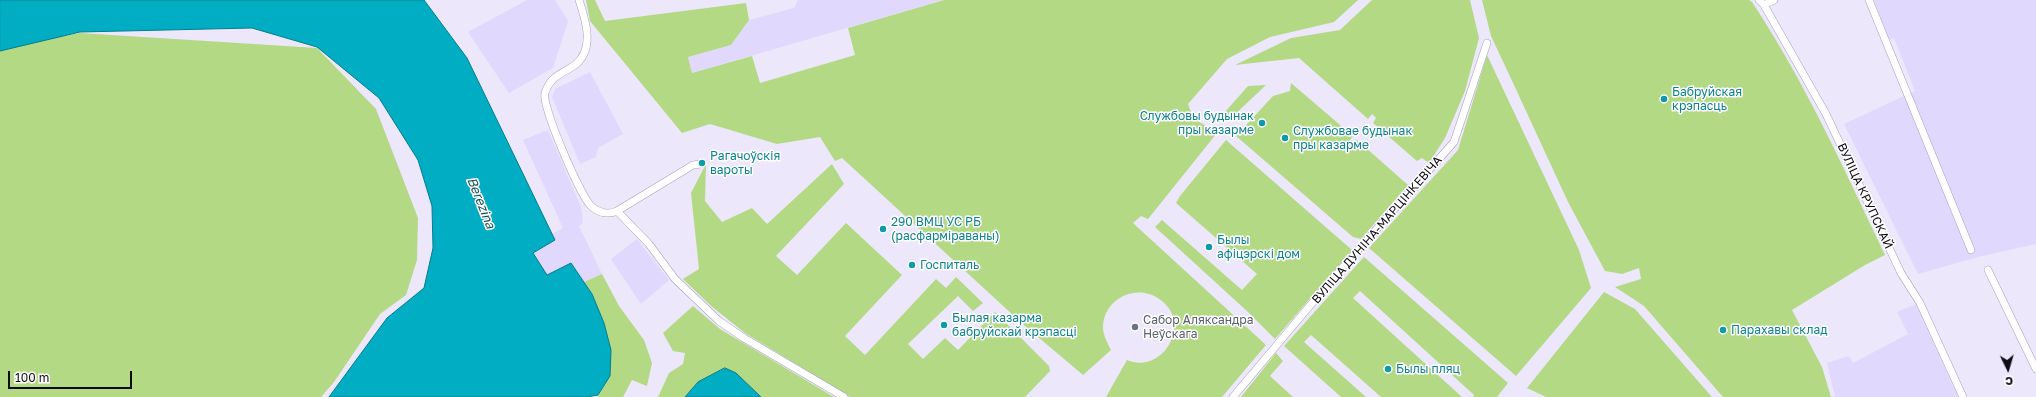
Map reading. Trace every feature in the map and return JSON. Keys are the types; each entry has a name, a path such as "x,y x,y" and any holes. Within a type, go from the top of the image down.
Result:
{"street":[{"path":"579,0 586,25 587,47 584,56 575,65 557,74 550,82 544,99 551,122 578,184 589,204 602,213 612,213 618,211 693,165 701,164"},
{"path":"1762,2 1774,0"},
{"path":"1869,0 1971,250"},
{"name":"ВУЛІЦА КРУПСКАЙ","path":"1762,2 1826,114 1901,272 1920,303 1963,397"},
{"name":"ВУЛІЦА ДУНІНА-МАРЦІНКЕВІЧА","path":"1233,397 1334,278 1454,142 1487,43"},
{"path":"618,211 648,244 675,280 719,321 844,397"},
{"path":"1988,270 2036,369"}],"shaded area":[{"path":"527,0 555,0 568,21 553,68 509,93 468,32"},
{"path":"798,0 943,0 692,73 688,57 731,45 749,20 794,8"},
{"path":"1874,0 2036,0 2036,244 1978,257 1918,274 1844,124 1915,91 1894,38 1889,40"},
{"path":"590,72 623,134 598,148 596,157 580,164 552,97 555,89"},
{"path":"548,130 581,207 583,223 579,226 602,274 584,282 571,263 547,275 533,253 554,240 552,234 563,228 523,140"},
{"path":"637,239 669,280 641,304 611,259"},
{"path":"1916,304 1958,397 1835,397 1827,363 1849,356 1853,363 1908,334 1897,312"}],"green space":[{"path":"586,0 595,0 605,21 746,3 749,20 731,45 688,57 692,73 752,56 760,83 855,55 848,28 944,0 1358,0 1334,22 1270,37 1227,59 1188,104 1193,118 1217,133 1148,219 1141,216 1133,223 1266,345 1222,397 1106,397 1127,360 1140,363 1151,360 1161,354 1169,345 1173,334 1174,322 1171,311 1162,301 1153,295 1133,293 1116,301 1109,308 1105,316 1103,327 1104,336 1111,350 1083,375 1025,326 842,158 835,161 820,137 777,144 710,124 682,133 590,21"},
{"path":"1372,0 1470,0 1479,38 1465,91 1445,138 1429,163 1422,158 1417,161 1373,123 1376,118 1372,114 1368,119 1299,58 1235,65 1291,38 1340,30"},
{"path":"1482,0 1749,0 1752,2 1807,95 1885,255 1865,265 1792,310 1822,367 1831,397 1723,397 1644,306 1615,287 1641,279 1639,268 1622,274 1605,271 1568,202 1491,36"},
{"path":"80,33 317,48 376,109 418,218 417,260 406,295 380,314 334,382 321,397 0,397 0,48"},
{"path":"1487,55 1579,250 1591,288 1516,376 1369,248 1458,150"},
{"path":"1291,83 1353,136 1350,140 1355,143 1357,140 1408,185 1361,239 1353,237 1236,136 1273,96 1290,91"},
{"path":"1266,85 1229,120 1224,113 1248,86"},
{"path":"1226,140 1352,250 1275,339 1248,312 1155,227 1162,220 1242,290 1257,274 1176,203 1180,196"},
{"path":"706,164 705,201 722,222 752,208 767,224 832,164 844,184 776,256 797,275 846,223 902,275 845,336 865,355 936,279 946,288 956,277 983,303 973,311 958,296 908,344 923,359 945,338 958,350 995,312 1049,366 1050,371 1025,397 850,397 745,333 711,306 683,279 699,269 691,193"},
{"path":"1364,257 1508,383 1497,397 1473,397 1474,395 1360,291 1353,298 1462,397 1381,397 1311,335 1304,342 1366,397 1341,397 1284,346"},
{"path":"602,274 619,306 644,340 652,363 647,386 632,380 623,397 597,397 610,376 592,294 584,282"},
{"path":"1604,292 1635,309 1712,397 1546,397 1527,388"},
{"path":"693,306 720,329 834,397 761,397 753,390 698,382 685,397 658,397 669,373 683,364 685,353 673,351 663,333"},
{"path":"1276,353 1283,361 1270,376 1293,397 1241,397"}],"water":[{"name":"Berezina","path":"0,0 424,0 467,58 555,240 533,253 547,275 571,263 592,294 604,323 611,350 610,376 598,395 587,397 329,397 387,318 424,288 433,248 432,206 418,160 379,98 317,47 252,28 80,32 0,51"},
{"path":"725,368 736,373 761,397 685,397 698,382"}],"place":[{"name":"Бабруйская крэпасць","path":"1664,99"},
{"name":"Службовы будынак пры казарме","path":"1262,123"},
{"name":"Службовае будынак пры казарме","path":"1285,138"},
{"name":"Рагачоўскія вароты","path":"702,163"},
{"name":"290 ВМЦ УС РБ (расфарміраваны)","path":"883,229"},
{"name":"Былы афіцэрскі дом","path":"1209,247"},
{"name":"Госпиталь","path":"912,265"},
{"name":"Былая казарма бабруйскай крэпасці","path":"944,325"},
{"name":"Сабор Аляксандра Неўскага","path":"1135,327"},
{"name":"Парахавы склад","path":"1723,330"},
{"name":"Былы пляц","path":"1388,369"}]}
